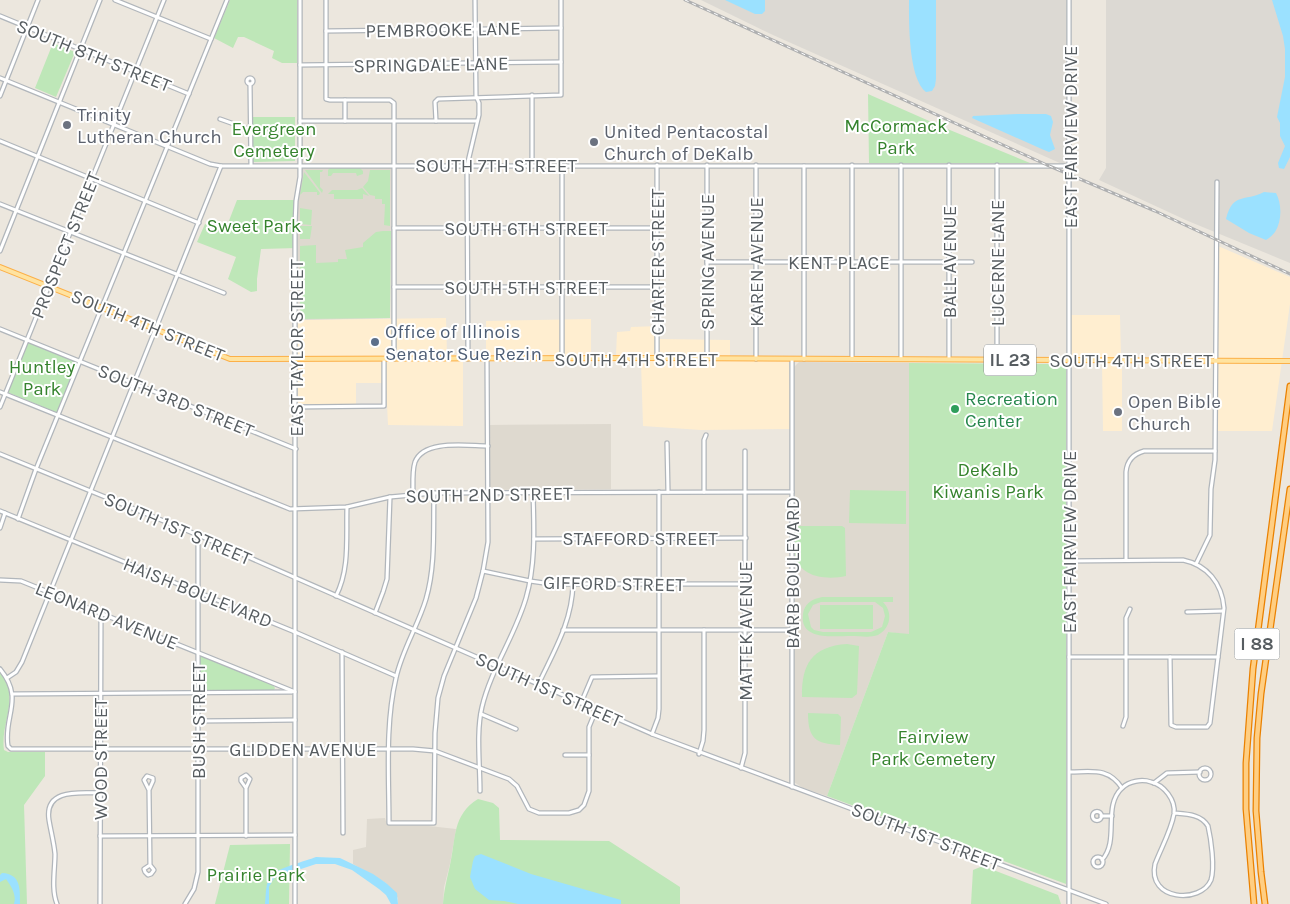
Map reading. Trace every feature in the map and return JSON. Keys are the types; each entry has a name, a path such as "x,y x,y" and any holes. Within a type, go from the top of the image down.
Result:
{"highway":[{"name":"I 88","path":"1254,904 1246,809 1247,746 1253,669 1290,386"},
{"name":"I 88","path":"1265,904 1260,872 1256,811 1257,730 1290,488"}],"main road":[{"name":"SOUTH 4TH STREET","path":"0,267 226,358 1290,361"}],"street":[{"path":"0,96 38,0"},
{"path":"0,251 100,0"},
{"path":"115,0 211,39"},
{"name":"PROSPECT STREET","path":"0,407 164,0"},
{"path":"18,519 36,469 227,0"},
{"name":"EAST TAYLOR STREET","path":"295,904 296,201 300,177 300,0"},
{"path":"326,0 327,100 390,100 394,103 394,359"},
{"path":"468,359 467,166 479,106 476,96 475,0"},
{"path":"436,121 435,102 440,98 561,95 561,0"},
{"name":"EAST FAIRVIEW DRIVE","path":"1069,0 1069,904"},
{"name":"SOUTH 8TH STREET","path":"0,16 189,94"},
{"name":"PEMBROOKE LANE","path":"326,31 561,28"},
{"name":"SPRINGDALE LANE","path":"300,65 561,62"},
{"name":"SOUTH 7TH STREET","path":"0,78 210,164 221,166 1069,166"},
{"path":"250,84 251,165"},
{"path":"532,96 532,166"},
{"path":"345,100 345,121"},
{"path":"220,119 251,130"},
{"path":"300,121 477,121"},
{"path":"0,141 199,223"},
{"name":"CHARTER STREET","path":"657,165 658,358"},
{"name":"SPRING AVENUE","path":"707,165 707,359"},
{"name":"KAREN AVENUE","path":"756,165 756,359"},
{"path":"852,165 852,359"},
{"path":"901,165 901,359"},
{"name":"BALL AVENUE","path":"949,165 949,360"},
{"name":"LUCERNE LANE","path":"997,165 997,360"},
{"path":"7,678 16,672 21,665 221,166"},
{"path":"562,166 562,359"},
{"path":"804,166 804,359"},
{"path":"1196,564 1208,540 1211,529 1211,488 1215,468 1217,182"},
{"path":"0,204 224,293"},
{"name":"SOUTH 6TH STREET","path":"394,228 657,228"},
{"name":"KENT PLACE","path":"707,262 972,262"},
{"name":"SOUTH 5TH STREET","path":"394,287 657,287"},
{"name":"SOUTH 3RD STREET","path":"0,329 296,449"},
{"path":"296,407 384,406 384,359"},
{"path":"434,493 430,579 426,600 396,676 390,713 389,823 434,823 435,717 438,698 444,676 476,598 483,571 488,536 487,359"},
{"name":"BARB BOULEVARD","path":"792,359 792,787"},
{"name":"SOUTH 2ND STREET","path":"0,392 290,509 348,507 390,497 434,493 792,492"},
{"path":"704,492 704,440 706,435"},
{"path":"668,443 668,492"},
{"path":"413,494 415,463 419,455 425,450 438,446 488,446"},
{"path":"1126,560 1126,472 1128,463 1133,456 1144,451 1215,450"},
{"name":"MATTEK AVENUE","path":"741,768 746,753 745,451"},
{"name":"SOUTH 1ST STREET","path":"0,454 198,535 699,754 1106,904"},
{"path":"480,791 480,714 485,695 521,612 530,581 534,538 533,492"},
{"path":"652,734 658,718 659,492"},
{"path":"375,613 387,574 390,497"},
{"path":"336,596 345,567 348,507"},
{"name":"HAISH BOULEVARD","path":"0,511 295,632 396,676"},
{"path":"0,528 5,513"},
{"name":"BUSH STREET","path":"185,904 194,889 197,879 198,535"},
{"name":"STAFFORD STREET","path":"534,538 746,538"},
{"path":"1069,561 1176,560 1196,564 1203,568 1217,583 1223,599 1224,611 1209,725 1203,728 1186,728 1171,725 1170,657"},
{"name":"GIFFORD STREET","path":"483,571 551,584 745,584"},
{"name":"LEONARD AVENUE","path":"0,580 21,581 50,592 295,692"},
{"path":"538,685 572,605 573,584"},
{"path":"1123,726 1126,717 1126,618 1130,609"},
{"path":"1188,612 1224,611"},
{"name":"WOOD STREET","path":"100,904 101,613"},
{"path":"563,630 792,630"},
{"path":"699,754 704,730 704,630"},
{"path":"342,652 343,833"},
{"path":"1069,657 1218,657"},
{"path":"0,669 7,678 12,694 295,692"},
{"path":"581,703 592,677 658,676"},
{"name":"GLIDDEN AVENUE","path":"12,694 7,742 10,748 295,748 435,751 509,779 516,784 530,810 539,813 564,814 579,810 587,800 589,791 589,755"},
{"path":"565,755 589,755 589,727 596,710"},
{"path":"480,714 516,730"},
{"path":"198,721 295,720"},
{"path":"1070,772 1108,773 1114,777 1122,788"},
{"path":"1154,783 1167,773 1200,772"},
{"path":"1102,860 1110,845 1114,801 1122,788 1137,781 1154,783 1161,786 1168,795 1174,813 1154,872 1158,886 1168,896 1181,900 1195,898 1207,889 1212,876 1207,823 1198,816 1174,813"},
{"path":"246,788 246,836"},
{"path":"149,790 150,865"},
{"path":"57,904 54,895 55,855 49,820 49,808 56,799 66,794 100,793"},
{"path":"1101,816 1112,816"},
{"path":"100,836 295,835"}],"shaded area":[{"path":"701,0 1071,0 1071,168 773,35"},
{"path":"1106,0 1290,0 1290,263 1188,221 1099,180 1106,168"},
{"path":"391,168 390,318 297,320 297,200 302,169"},
{"path":"1218,246 1290,277 1290,304 1272,431 1217,431"},
{"path":"1071,315 1120,315 1121,358 1071,359"},
{"path":"446,318 447,355 486,354 486,321 591,319 591,355 616,355 617,332 630,331 631,327 659,326 659,339 730,340 730,357 789,358 791,429 701,430 643,426 641,362 463,361 463,426 388,425 386,383 356,383 356,404 298,404 297,320"},
{"path":"1102,361 1122,362 1122,431 1103,431"},
{"path":"799,362 909,363 909,635 888,632 827,796 803,788 794,782 794,367"},
{"path":"611,424 611,489 490,490 489,425"},
{"path":"385,818 387,825 392,826 429,826 456,829 444,887 443,904 398,904 398,898 386,883 353,864 353,850 366,847 367,819"}],"green space":[{"path":"230,0 297,0 297,63 282,63 272,58 274,51 244,37 238,37 233,48 214,38"},
{"path":"53,43 75,52 56,97 35,88"},
{"name":"McCormack Park","path":"868,94 945,128 1030,163 869,163"},
{"name":"Evergreen Cemetery","path":"252,117 295,117 295,161 253,162"},
{"path":"330,168 360,168 363,174 357,176 356,173 333,173 331,176 328,176"},
{"path":"305,170 323,170 320,172 322,193"},
{"path":"370,170 390,170 390,226 384,225 385,204 382,204 382,199 375,199 375,196 370,195 363,187 368,181"},
{"path":"304,172 320,193 319,195 317,195 317,192 303,192 300,195"},
{"path":"362,188 369,196 363,194 363,199 334,199 334,194 328,194 332,190 357,190"},
{"name":"Sweet Park","path":"237,200 297,200 297,248 261,249 257,291 251,292 228,279 236,257 197,242 205,224 225,231"},
{"path":"300,208 312,210 311,225 300,224"},
{"path":"300,226 312,226 310,239 300,239"},
{"path":"391,231 390,318 300,319 300,246 316,245 316,263 338,262 338,259 347,259 345,250 363,247 363,243 376,232"},
{"name":"Huntley Park","path":"28,341 77,362 58,413 7,392"},
{"path":"909,363 1062,364 1066,366 1066,884 827,796 888,632 909,634"},
{"path":"850,490 906,491 906,524 849,523"},
{"path":"795,526 842,526 845,528 846,576 831,578 815,576 802,568 794,551"},
{"path":"893,597 893,602 883,602 888,610 889,620 886,628 878,635 868,637 827,636 812,633 806,629 803,623 805,607 809,602 818,598","holes":["821,602 875,602 883,608 885,616 882,627 871,632 823,632 814,630 811,627 808,614 813,605"]},
{"path":"820,605 873,605 873,629 820,629"},
{"path":"847,644 859,646 857,694 852,698 802,697 804,676 811,659 825,649"},
{"path":"200,655 272,684 275,688 274,690 200,691"},
{"path":"0,673 9,691 4,750 8,752 45,752 45,776 24,805 27,904 0,904"},
{"path":"808,713 838,714 841,717 840,745 824,743 815,738 809,728"},
{"path":"478,799 493,803 499,808 500,840 609,841 680,887 680,904 443,904 459,820 470,805"},
{"name":"Prairie Park","path":"290,844 289,904 215,904 230,845"},
{"path":"983,866 1058,895 1061,904 971,904 973,870"}],"water":[{"path":"725,0 765,0 765,11 762,14 755,14"},
{"path":"909,0 936,0 936,79 932,91 926,92 920,85 916,75 911,49"},
{"path":"1272,0 1290,0 1290,157 1284,169 1279,168 1278,163 1285,146 1280,136 1280,123 1277,117 1285,77 1285,49"},
{"path":"1046,114 1051,116 1053,122 1050,135 1055,149 1049,152 972,118 973,116"},
{"path":"1264,192 1276,193 1280,207 1280,218 1277,228 1266,240 1249,233 1226,219 1229,210 1236,201"},
{"path":"481,854 531,874 621,900 621,904 518,904 489,900 475,889 470,877 475,856"},
{"path":"316,857 340,858 373,874 397,893 398,904 391,904 386,895 352,870 335,864 316,864 274,878 269,887 269,904 265,904 269,879 274,873"},
{"path":"2,873 13,876 16,879 19,888 20,904 14,904 14,894 6,879 0,882 0,875"}],"railway":[{"path":"685,0 1047,165 1155,211 1290,274"}],"place":[{"name":"Trinity Lutheran Church","path":"67,125"},
{"name":"United Pentacostal Church of DeKalb","path":"594,142"},
{"name":"Office of Illinois Senator Sue Rezin","path":"375,342"},
{"name":"Recreation Center","path":"955,409"},
{"name":"Open Bible Church","path":"1118,412"}],"park label":[{"name":"DeKalb Kiwanis Park","path":"988,480"},
{"name":"Fairview Park Cemetery","path":"933,747"}]}
